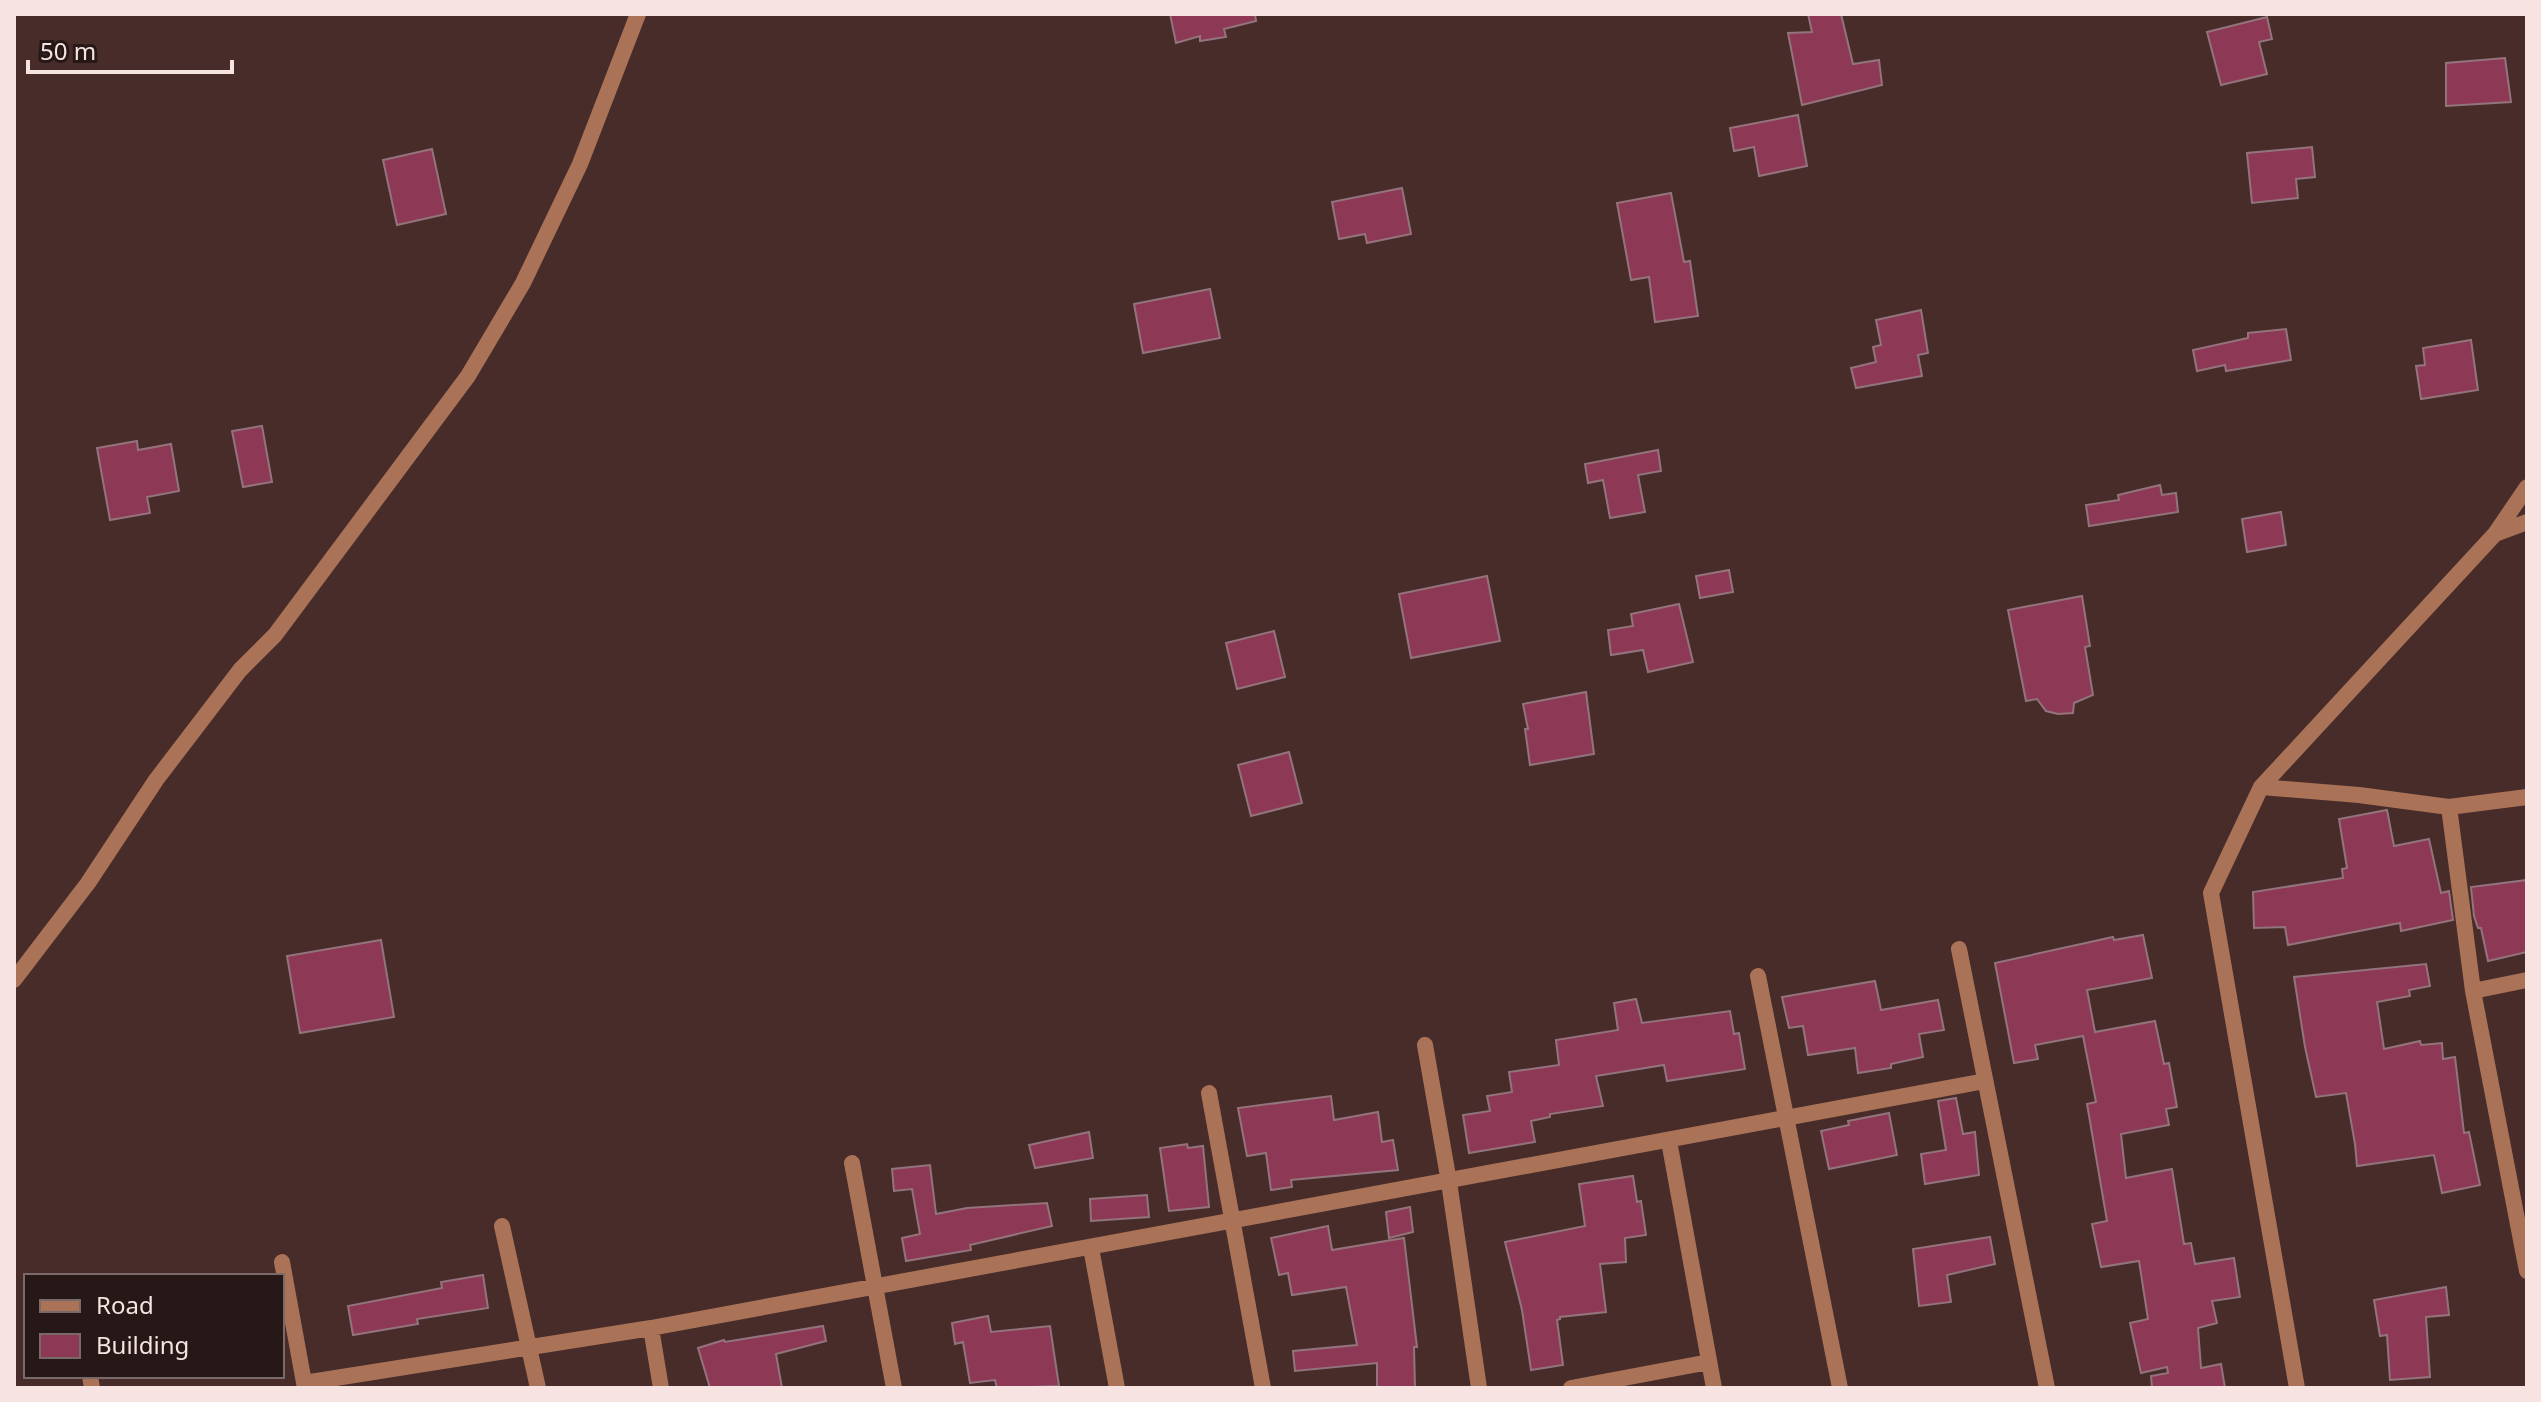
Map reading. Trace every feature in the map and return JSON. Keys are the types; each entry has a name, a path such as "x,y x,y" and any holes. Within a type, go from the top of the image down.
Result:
{"street":[{"path":"14,980 88,883 156,780 240,670 275,635 468,376 523,283 580,164 638,14"},
{"path":"2297,1388 2211,893 2261,787 2495,534 2527,487"},
{"path":"2495,534 2527,522"},
{"path":"2261,787 2359,795 2449,807 2527,797"},
{"path":"2449,807 2473,991 2527,1271"},
{"path":"1959,949 2047,1388"},
{"path":"1758,976 1840,1388"},
{"path":"2473,991 2527,980"},
{"path":"1425,1045 1449,1182 1479,1388"},
{"path":"282,1262 305,1385 651,1328 1985,1081"},
{"path":"1209,1093 1263,1388"},
{"path":"1669,1141 1714,1388"},
{"path":"852,1163 894,1388"},
{"path":"502,1226 538,1388"},
{"path":"1091,1248 1117,1388"},
{"path":"651,1328 661,1388"},
{"path":"1571,1388 1709,1362"}],"building":[{"path":"1170,14 1255,14 1256,21 1224,29 1226,37 1200,41 1200,36 1176,43"},
{"path":"1808,14 1841,14 1853,64 1879,60 1882,85 1802,105 1788,33 1812,32"},
{"path":"2267,17 2272,39 2259,42 2267,74 2221,85 2207,32"},
{"path":"2505,58 2511,102 2446,106 2446,63"},
{"path":"1798,115 1807,166 1759,176 1754,147 1734,151 1730,128"},
{"path":"2312,147 2315,177 2296,179 2298,198 2252,203 2247,153"},
{"path":"432,149 446,214 397,225 383,160"},
{"path":"1402,188 1411,234 1367,243 1365,234 1339,239 1332,202"},
{"path":"1671,193 1684,262 1690,261 1698,316 1655,322 1649,277 1631,280 1617,203"},
{"path":"1210,289 1220,338 1143,353 1134,304"},
{"path":"1921,310 1928,353 1918,355 1922,376 1856,388 1851,368 1876,362 1873,347 1881,345 1876,320"},
{"path":"2286,329 2291,360 2226,371 2225,365 2197,371 2193,350 2248,338 2248,333"},
{"path":"2471,340 2478,390 2421,399 2416,366 2425,365 2423,348"},
{"path":"262,426 272,482 243,487 232,431"},
{"path":"137,441 138,450 171,444 179,491 147,497 150,513 110,520 97,448"},
{"path":"1658,450 1661,471 1638,475 1645,512 1610,518 1603,480 1588,483 1585,464"},
{"path":"2160,485 2162,495 2176,493 2178,512 2089,526 2086,505 2119,500 2118,495"},
{"path":"2281,512 2286,545 2247,552 2242,519"},
{"path":"1729,570 1733,592 1700,598 1696,576"},
{"path":"1487,576 1500,641 1411,658 1399,594"},
{"path":"2082,596 2090,646 2085,647 2093,695 2074,703 2073,713 2046,711 2037,699 2026,701 2008,610"},
{"path":"1679,604 1693,662 1648,672 1643,650 1611,655 1608,630 1633,626 1631,614"},
{"path":"1274,631 1285,677 1237,689 1226,643"},
{"path":"1586,692 1594,754 1530,765 1523,704"},
{"path":"1289,752 1302,803 1251,816 1238,765"},
{"path":"2387,810 2394,846 2429,839 2441,893 2449,891 2453,920 2401,931 2400,923 2288,945 2285,927 2254,928 2253,892 2343,878 2342,869 2347,868 2339,819"},
{"path":"2527,880 2527,952 2488,961 2481,928 2478,928 2474,916 2471,887"},
{"path":"2143,935 2152,978 2087,990 2095,1032 2155,1021 2164,1064 2169,1063 2177,1107 2166,1109 2169,1125 2121,1134 2126,1178 2172,1169 2184,1244 2191,1243 2195,1264 2234,1258 2240,1297 2212,1301 2217,1323 2198,1328 2201,1368 2221,1364 2225,1388 2152,1388 2151,1376 2168,1373 2167,1367 2141,1373 2130,1323 2148,1319 2139,1261 2101,1267 2092,1224 2107,1221 2087,1104 2096,1102 2083,1036 2035,1045 2038,1059 2014,1063 1995,963 2113,937 2114,940"},
{"path":"381,940 394,1017 300,1033 287,956"},
{"path":"2426,964 2430,986 2409,990 2410,996 2377,1002 2384,1049 2420,1041 2421,1045 2442,1043 2443,1059 2455,1057 2464,1133 2469,1132 2480,1185 2442,1193 2434,1155 2357,1166 2346,1093 2316,1097 2294,977"},
{"path":"1875,981 1881,1010 1938,1000 1944,1030 1919,1034 1923,1057 1891,1064 1891,1068 1858,1073 1855,1048 1808,1055 1803,1026 1789,1028 1782,997"},
{"path":"1636,999 1642,1023 1730,1011 1734,1034 1739,1033 1745,1069 1667,1081 1664,1065 1596,1076 1603,1106 1550,1114 1550,1117 1531,1121 1535,1142 1469,1153 1463,1115 1490,1111 1487,1096 1512,1092 1509,1072 1559,1065 1556,1040 1618,1030 1614,1003"},
{"path":"1331,1096 1334,1120 1378,1112 1382,1142 1393,1140 1398,1170 1291,1180 1292,1187 1271,1190 1266,1153 1247,1156 1238,1108"},
{"path":"1956,1098 1963,1134 1975,1132 1979,1175 1925,1184 1921,1154 1946,1150 1938,1101"},
{"path":"1889,1113 1897,1155 1829,1169 1821,1131 1849,1125 1848,1121"},
{"path":"1089,1132 1093,1158 1035,1168 1029,1145"},
{"path":"1187,1144 1188,1148 1203,1146 1209,1207 1169,1211 1160,1148"},
{"path":"930,1165 936,1214 967,1208 1047,1203 1052,1226 970,1245 971,1250 906,1261 902,1238 920,1234 912,1189 894,1191 892,1169"},
{"path":"1633,1176 1637,1202 1641,1201 1646,1235 1625,1238 1626,1262 1600,1264 1606,1312 1560,1317 1557,1320 1563,1365 1531,1370 1522,1310 1505,1242 1585,1226 1579,1184"},
{"path":"1147,1195 1149,1217 1091,1221 1090,1199"},
{"path":"1410,1207 1413,1232 1389,1238 1386,1212"},
{"path":"1328,1226 1332,1250 1404,1238 1417,1347 1414,1347 1415,1388 1377,1388 1377,1363 1295,1371 1293,1351 1357,1345 1346,1287 1292,1295 1288,1273 1279,1275 1271,1238"},
{"path":"1990,1237 1995,1264 1947,1275 1951,1302 1919,1306 1913,1249"},
{"path":"483,1275 488,1308 417,1319 418,1324 353,1335 348,1306 442,1288 441,1282"},
{"path":"2446,1287 2449,1315 2426,1317 2430,1377 2390,1380 2387,1335 2380,1336 2374,1300"},
{"path":"988,1316 991,1332 1050,1326 1059,1386 997,1388 995,1380 970,1383 963,1342 955,1344 952,1323"},
{"path":"823,1326 826,1341 776,1354 782,1388 710,1388 698,1348 724,1340"}]}
